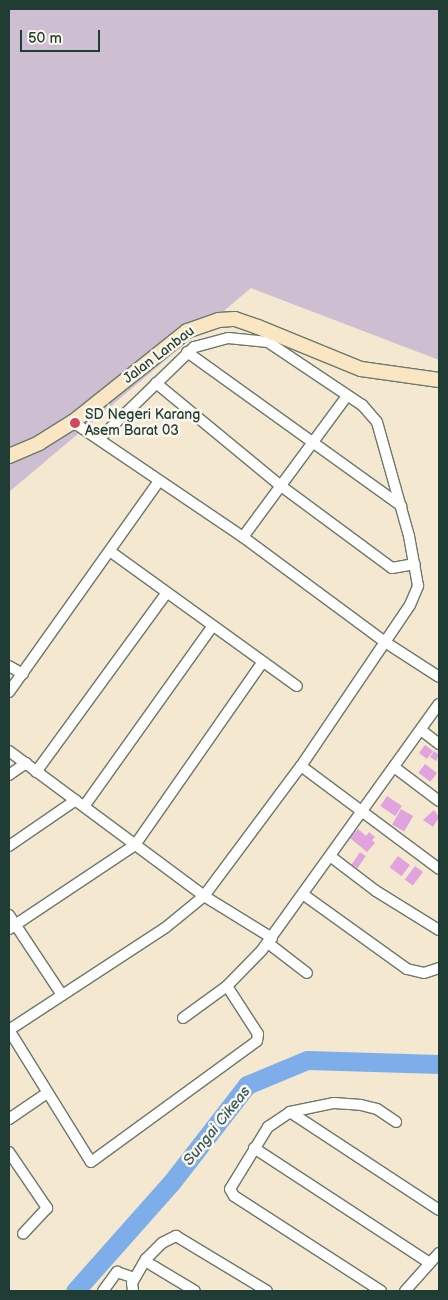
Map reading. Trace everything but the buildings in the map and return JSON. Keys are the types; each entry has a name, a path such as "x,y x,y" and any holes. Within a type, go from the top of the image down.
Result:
{"street":[{"name":"Jalan Lanbau","path":"9,456 39,443 73,422 187,331 219,320 235,319 361,369 439,380"},
{"path":"100,438 187,352 228,338 257,339 281,349 370,413 377,422 415,564 415,596 301,766 204,896 175,921 9,1030 88,1159 95,1161 257,1041 258,1034 227,986"},
{"path":"187,352 312,444 401,506"},
{"path":"156,382 281,486 392,568 415,564"},
{"path":"243,537 347,396"},
{"path":"73,422 100,438 243,537 385,642 439,677"},
{"path":"9,692 111,552 159,480"},
{"path":"111,552 262,664 297,686"},
{"path":"36,772 166,594"},
{"path":"9,846 80,802 212,627"},
{"path":"12,926 135,845 262,664"},
{"path":"9,666 23,674"},
{"path":"183,1018 227,986 270,940 439,704"},
{"path":"421,730 439,744"},
{"path":"9,750 204,896 270,940 307,973"},
{"path":"9,775 26,763"},
{"path":"301,766 439,869"},
{"path":"394,767 439,801"},
{"path":"330,856 376,891 439,930"},
{"path":"304,895 407,969 424,973 439,968"},
{"path":"9,915 12,926 62,995"},
{"path":"9,1119 47,1093"},
{"path":"381,1291 231,1193 230,1186 268,1127 290,1112 334,1103 361,1105 377,1110 396,1122"},
{"path":"290,1112 439,1210"},
{"path":"254,1148 430,1263"},
{"path":"9,1152 47,1208 23,1234"},
{"path":"133,1291 134,1278 145,1261 162,1243 176,1236 267,1291"},
{"path":"406,1291 439,1253"},
{"path":"145,1261 195,1291"},
{"path":"103,1291 117,1272 134,1278"}],"shaded area":[{"path":"9,9 439,9 439,360 251,288 9,492"}],"waterway":[{"name":"Sungai Cikeas","path":"75,1291 171,1183 247,1085 307,1060 439,1064"}],"place":[{"name":"SD Negeri Karang Asem Barat 03","path":"75,423"}]}
